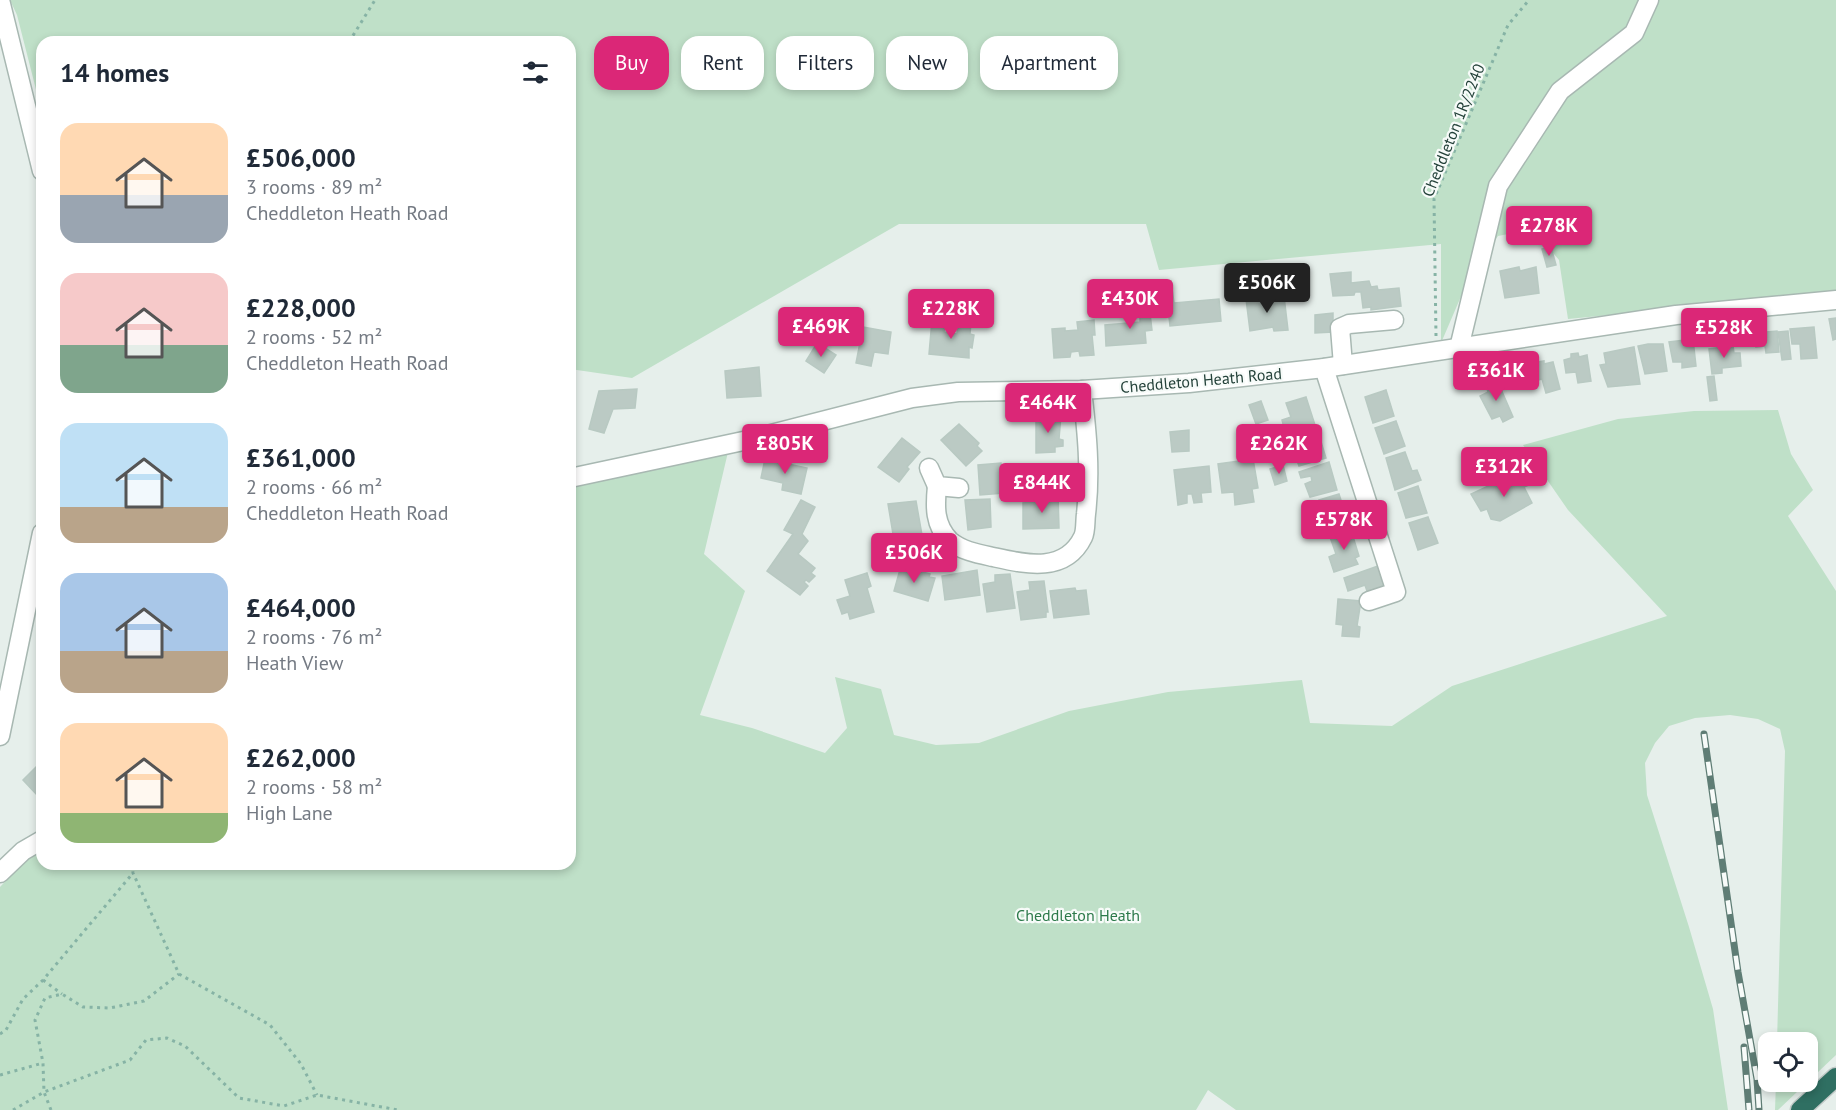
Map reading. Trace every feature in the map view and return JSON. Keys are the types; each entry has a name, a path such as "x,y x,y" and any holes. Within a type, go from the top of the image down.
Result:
{"highway":[{"path":"1800,1110 1836,1077"}],"street":[{"path":"0,0 36,147"},
{"path":"1459,348 1498,186 1560,91 1634,33 1649,0"},
{"name":"Cheddleton Heath Road","path":"576,477 748,440 912,398 958,392 1082,390 1189,383 1324,368 1676,315 1836,300"},
{"path":"1343,365 1340,328 1349,324 1394,320"},
{"path":"1324,368 1396,592 1369,602"},
{"path":"928,468 937,486 934,511 941,529 951,542 968,551 1029,565 1043,565 1059,560 1075,549 1084,535 1089,446 1082,390"},
{"path":"937,486 959,488"},
{"path":"0,736 36,562"},
{"path":"0,873 23,851 36,843"}],"path":[{"path":"353,36 375,0"},
{"name":"Cheddleton 1R/2240","path":"1436,352 1434,199 1509,25 1529,0"},
{"path":"133,870 179,974 270,1025 301,1064 317,1095"},
{"path":"0,1034 6,1030 23,999 43,980 133,873"},
{"path":"43,980 83,1007 110,1008 144,1001 179,974"},
{"path":"51,1110 44,1092 43,1063 35,1020 45,998 62,994"},
{"path":"13,1110 44,1092 130,1060 146,1040 167,1038 185,1046 239,1098 284,1106 317,1095 398,1110"},
{"path":"0,1075 43,1063"}],"green space":[{"path":"10,0 1836,0 1836,293 1568,319 1559,260 1533,229 1498,236 1468,280 1441,343 1441,244 1159,270 1146,224 899,224 632,378 576,370 576,36 36,36 36,89 17,15"},
{"name":"Cheddleton Heath","path":"1778,410 1791,454 1813,490 1788,516 1836,591 1836,1055 1818,1072 1818,1032 1777,1032 1785,751 1780,729 1758,719 1730,715 1695,718 1669,726 1655,743 1645,763 1647,795 1713,1009 1728,1110 1236,1110 1208,1090 1196,1110 0,1110 0,887 27,858 36,853 36,870 576,870 576,485 728,452 704,554 745,591 700,715 752,728 825,753 847,728 835,677 881,689 894,735 936,745 979,743 1069,711 1168,692 1302,680 1310,723 1392,726 1452,686 1667,616 1568,510 1523,445 1618,419 1694,411"},
{"path":"1776,1092 1797,1092 1778,1110 1775,1110"}],"building":[{"path":"1551,247 1556,265 1547,267 1542,249"},
{"path":"1519,267 1520,271 1536,267 1539,293 1505,298 1500,271"},
{"path":"1351,272 1351,283 1369,281 1371,287 1377,286 1378,290 1399,288 1401,306 1371,310 1371,307 1363,308 1361,292 1355,292 1354,295 1333,296 1330,274"},
{"path":"1165,281 1171,281 1174,303 1219,299 1221,321 1170,326"},
{"path":"1284,296 1288,330 1274,331 1273,327 1250,331 1246,299"},
{"path":"1149,305 1152,330 1145,331 1146,343 1106,346 1105,325 1140,322 1140,306"},
{"path":"1333,313 1333,332 1315,333 1315,315"},
{"path":"1836,318 1836,339 1833,340 1829,319"},
{"path":"932,320 945,322 944,332 957,334 958,323 971,323 970,334 974,335 972,348 969,347 969,358 929,354"},
{"path":"1094,320 1095,335 1092,335 1094,355 1080,356 1079,351 1071,352 1070,357 1054,358 1052,329 1078,330 1077,322"},
{"path":"863,327 891,332 888,354 874,352 871,366 856,363"},
{"path":"1814,327 1817,358 1801,359 1800,344 1792,344 1790,329"},
{"path":"1777,331 1779,352 1766,353 1765,346 1756,347 1755,333"},
{"path":"1788,331 1791,359 1782,360 1778,332"},
{"path":"1693,339 1696,366 1682,368 1682,362 1673,362 1669,342"},
{"path":"817,343 836,355 824,373 806,361"},
{"path":"1663,344 1667,371 1645,374 1638,346"},
{"path":"1733,346 1734,353 1740,353 1741,366 1722,368 1722,373 1712,374 1709,349"},
{"path":"1634,347 1640,384 1608,387 1600,365 1606,364 1604,353"},
{"path":"1578,353 1579,357 1587,355 1591,381 1578,383 1576,372 1566,373 1564,360 1571,358 1571,354"},
{"path":"1544,361 1544,364 1553,362 1560,389 1546,393 1542,379 1534,381 1531,368 1538,366 1538,362"},
{"path":"759,367 761,396 727,398 725,371"},
{"path":"1714,376 1717,400 1710,401 1707,377"},
{"path":"1497,380 1513,417 1503,422 1500,416 1492,419 1480,396 1488,392 1486,385"},
{"path":"637,389 635,408 613,409 604,433 589,429 599,391"},
{"path":"1386,390 1394,416 1373,423 1365,397"},
{"path":"1306,397 1315,425 1286,435 1282,420 1291,417 1286,403"},
{"path":"1261,401 1268,420 1256,424 1249,405"},
{"path":"1061,415 1059,439 1063,440 1063,446 1055,447 1055,452 1036,453 1036,417"},
{"path":"1396,421 1405,446 1384,454 1375,428"},
{"path":"959,424 979,443 977,446 982,451 966,466 941,440"},
{"path":"1189,430 1189,451 1172,452 1170,432"},
{"path":"1318,432 1326,458 1299,466 1290,440"},
{"path":"902,438 920,452 907,467 909,469 899,482 878,467"},
{"path":"1405,452 1412,471 1417,470 1421,480 1395,490 1386,458"},
{"path":"765,459 807,468 801,494 782,490 783,483 761,478"},
{"path":"1253,459 1258,488 1252,489 1254,502 1235,505 1234,492 1222,493 1218,464"},
{"path":"1329,462 1337,490 1310,497 1305,484 1312,481 1311,476 1301,478 1299,472"},
{"path":"1001,463 1004,493 980,495 978,465"},
{"path":"1283,465 1287,481 1275,485 1270,469"},
{"path":"1209,466 1211,492 1201,493 1202,502 1194,503 1192,494 1187,494 1187,503 1178,505 1174,470"},
{"path":"1525,472 1531,484 1524,487 1532,503 1500,521 1491,519 1487,509 1481,511 1471,494 1497,482 1500,486"},
{"path":"1418,486 1427,513 1406,518 1398,493"},
{"path":"1046,493 1058,495 1059,528 1023,529 1023,503 1046,501"},
{"path":"1339,494 1347,519 1328,525 1319,500"},
{"path":"990,499 991,527 968,530 965,500"},
{"path":"801,500 815,507 802,534 808,541 798,554 815,568 811,573 815,576 809,582 806,580 804,582 808,586 800,595 767,571 793,534 784,530"},
{"path":"916,501 922,535 894,540 888,504"},
{"path":"1428,517 1438,543 1418,550 1409,523"},
{"path":"1351,530 1359,556 1355,558 1358,564 1334,572 1329,557 1336,554 1330,537"},
{"path":"901,566 930,574 929,577 935,578 928,601 894,591"},
{"path":"1378,566 1384,586 1367,591 1365,585 1348,591 1344,578"},
{"path":"977,570 980,595 945,600 942,576"},
{"path":"867,573 871,586 867,588 874,612 850,619 848,612 842,614 837,600 850,596 845,580"},
{"path":"1010,574 1015,608 987,612 983,584 995,582 995,575"},
{"path":"1044,581 1048,612 1046,612 1046,617 1021,620 1017,592 1030,590 1029,582"},
{"path":"1075,588 1076,591 1086,590 1089,614 1054,618 1050,591"},
{"path":"1338,599 1361,601 1357,626 1360,627 1359,637 1342,636 1343,625 1336,624"},
{"path":"36,767 36,794 23,780"}],"railway":[{"path":"1704,734 1738,972 1757,1079 1759,1110"},
{"path":"1744,1047 1749,1110"}]}
